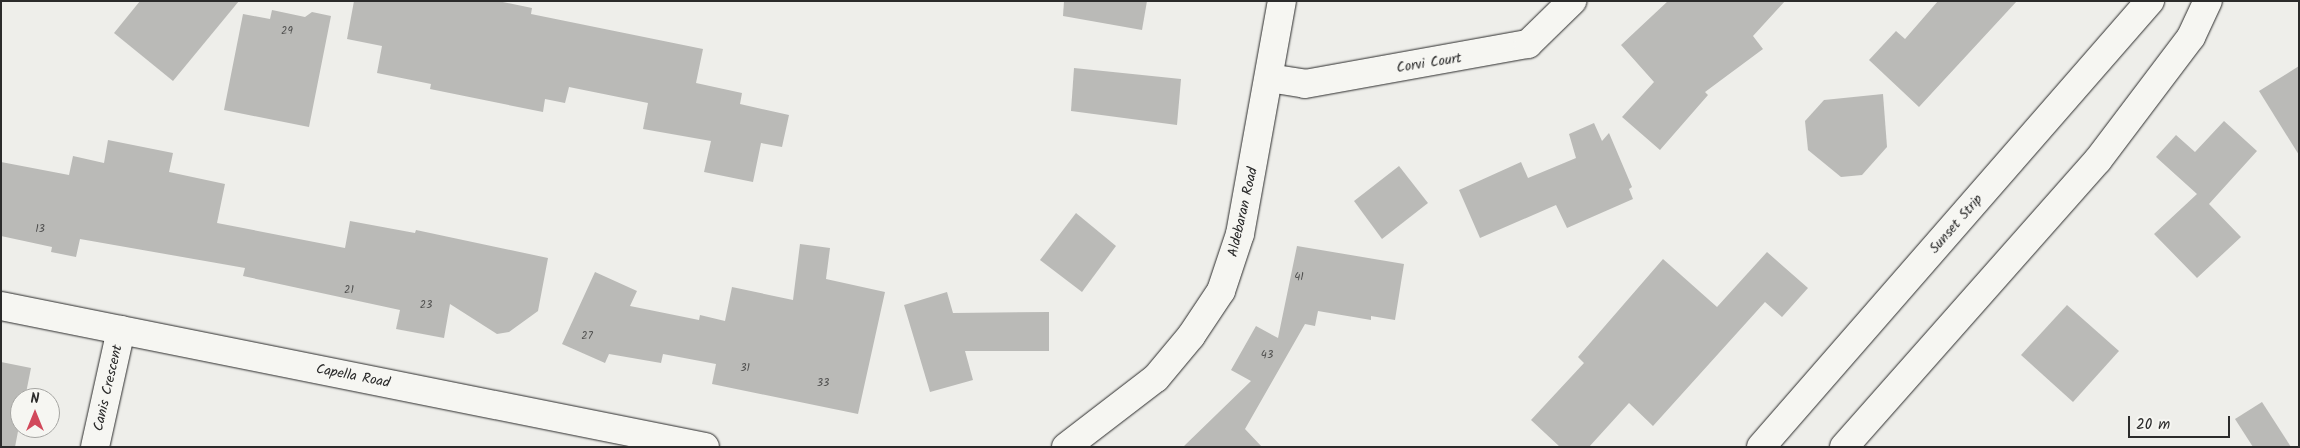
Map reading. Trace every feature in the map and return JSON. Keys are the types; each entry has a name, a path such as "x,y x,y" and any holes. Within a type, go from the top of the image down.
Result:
{"street":[{"name":"Aldebaran Road","path":"1066,447 1156,378 1191,336 1221,291 1240,234 1282,1"},
{"name":"Corvi Court","path":"1269,78 1305,84 1528,44 1572,1"},
{"name":"Sunset Strip","path":"1762,447 2150,1"},
{"path":"1844,447 2098,160 2191,37 2208,1"},
{"name":"Capella Road","path":"1,306 705,447"},
{"name":"Canis Crescent","path":"94,447 121,330"}],"building":[{"path":"140,1 239,1 173,81 114,33"},
{"path":"354,1 498,1 532,8 531,14 703,49 696,83 742,93 740,104 789,115 782,147 761,143 753,182 704,172 711,141 643,129 648,103 569,87 565,103 545,99 543,112 430,89 431,84 377,73 382,46 347,39"},
{"path":"1064,1 1147,1 1142,30 1063,16"},
{"path":"1668,1 1785,1 1753,36 1763,49 1705,92 1708,95 1660,150 1622,117 1654,82 1621,45"},
{"path":"1938,1 2017,1 1919,107 1869,60 1896,31 1905,39"},
{"path":"272,10 305,17 312,12 331,16 309,127 224,110 243,14 270,19"},
{"path":"2299,66 2299,155 2259,91"},
{"path":"1074,68 1181,79 1177,125 1071,111"},
{"path":"1883,94 1887,147 1862,175 1841,177 1808,150 1805,121 1824,100"},
{"path":"2224,121 2257,151 2209,204 2241,237 2197,278 2154,234 2197,194 2156,157 2176,135 2195,152"},
{"path":"1594,123 1602,141 1609,133 1632,187 1629,189 1633,199 1567,228 1556,205 1480,238 1459,190 1521,162 1528,178 1576,158 1569,134"},
{"path":"108,140 173,153 169,172 225,184 217,223 345,248 350,221 415,233 416,230 548,258 538,311 509,332 497,334 450,304 444,338 396,329 400,310 243,276 245,268 80,239 76,257 51,252 52,247 1,236 1,162 69,175 73,156 104,163"},
{"path":"1399,166 1428,203 1382,239 1354,201"},
{"path":"1076,213 1116,246 1082,292 1040,260"},
{"path":"800,244 830,248 826,279 885,292 858,414 712,384 716,364 663,354 661,363 609,354 605,363 562,344 595,272 637,291 630,306 699,320 700,315 725,321 732,287 793,300"},
{"path":"1297,246 1404,264 1395,320 1371,316 1371,320 1318,311 1315,326 1305,324 1245,429 1262,447 1183,447 1251,381 1231,370 1256,326 1278,338"},
{"path":"1767,252 1808,288 1782,317 1765,302 1653,426 1629,403 1589,447 1560,447 1531,420 1584,363 1578,357 1663,259 1717,307"},
{"path":"947,292 953,313 1049,312 1049,351 965,351 973,380 930,392 904,305"},
{"path":"2067,305 2119,351 2073,402 2021,355"},
{"path":"1,362 31,368 27,388 10,388 10,438 17,438 15,447 1,447"},
{"path":"2262,402 2291,447 2253,447 2235,419"}]}
